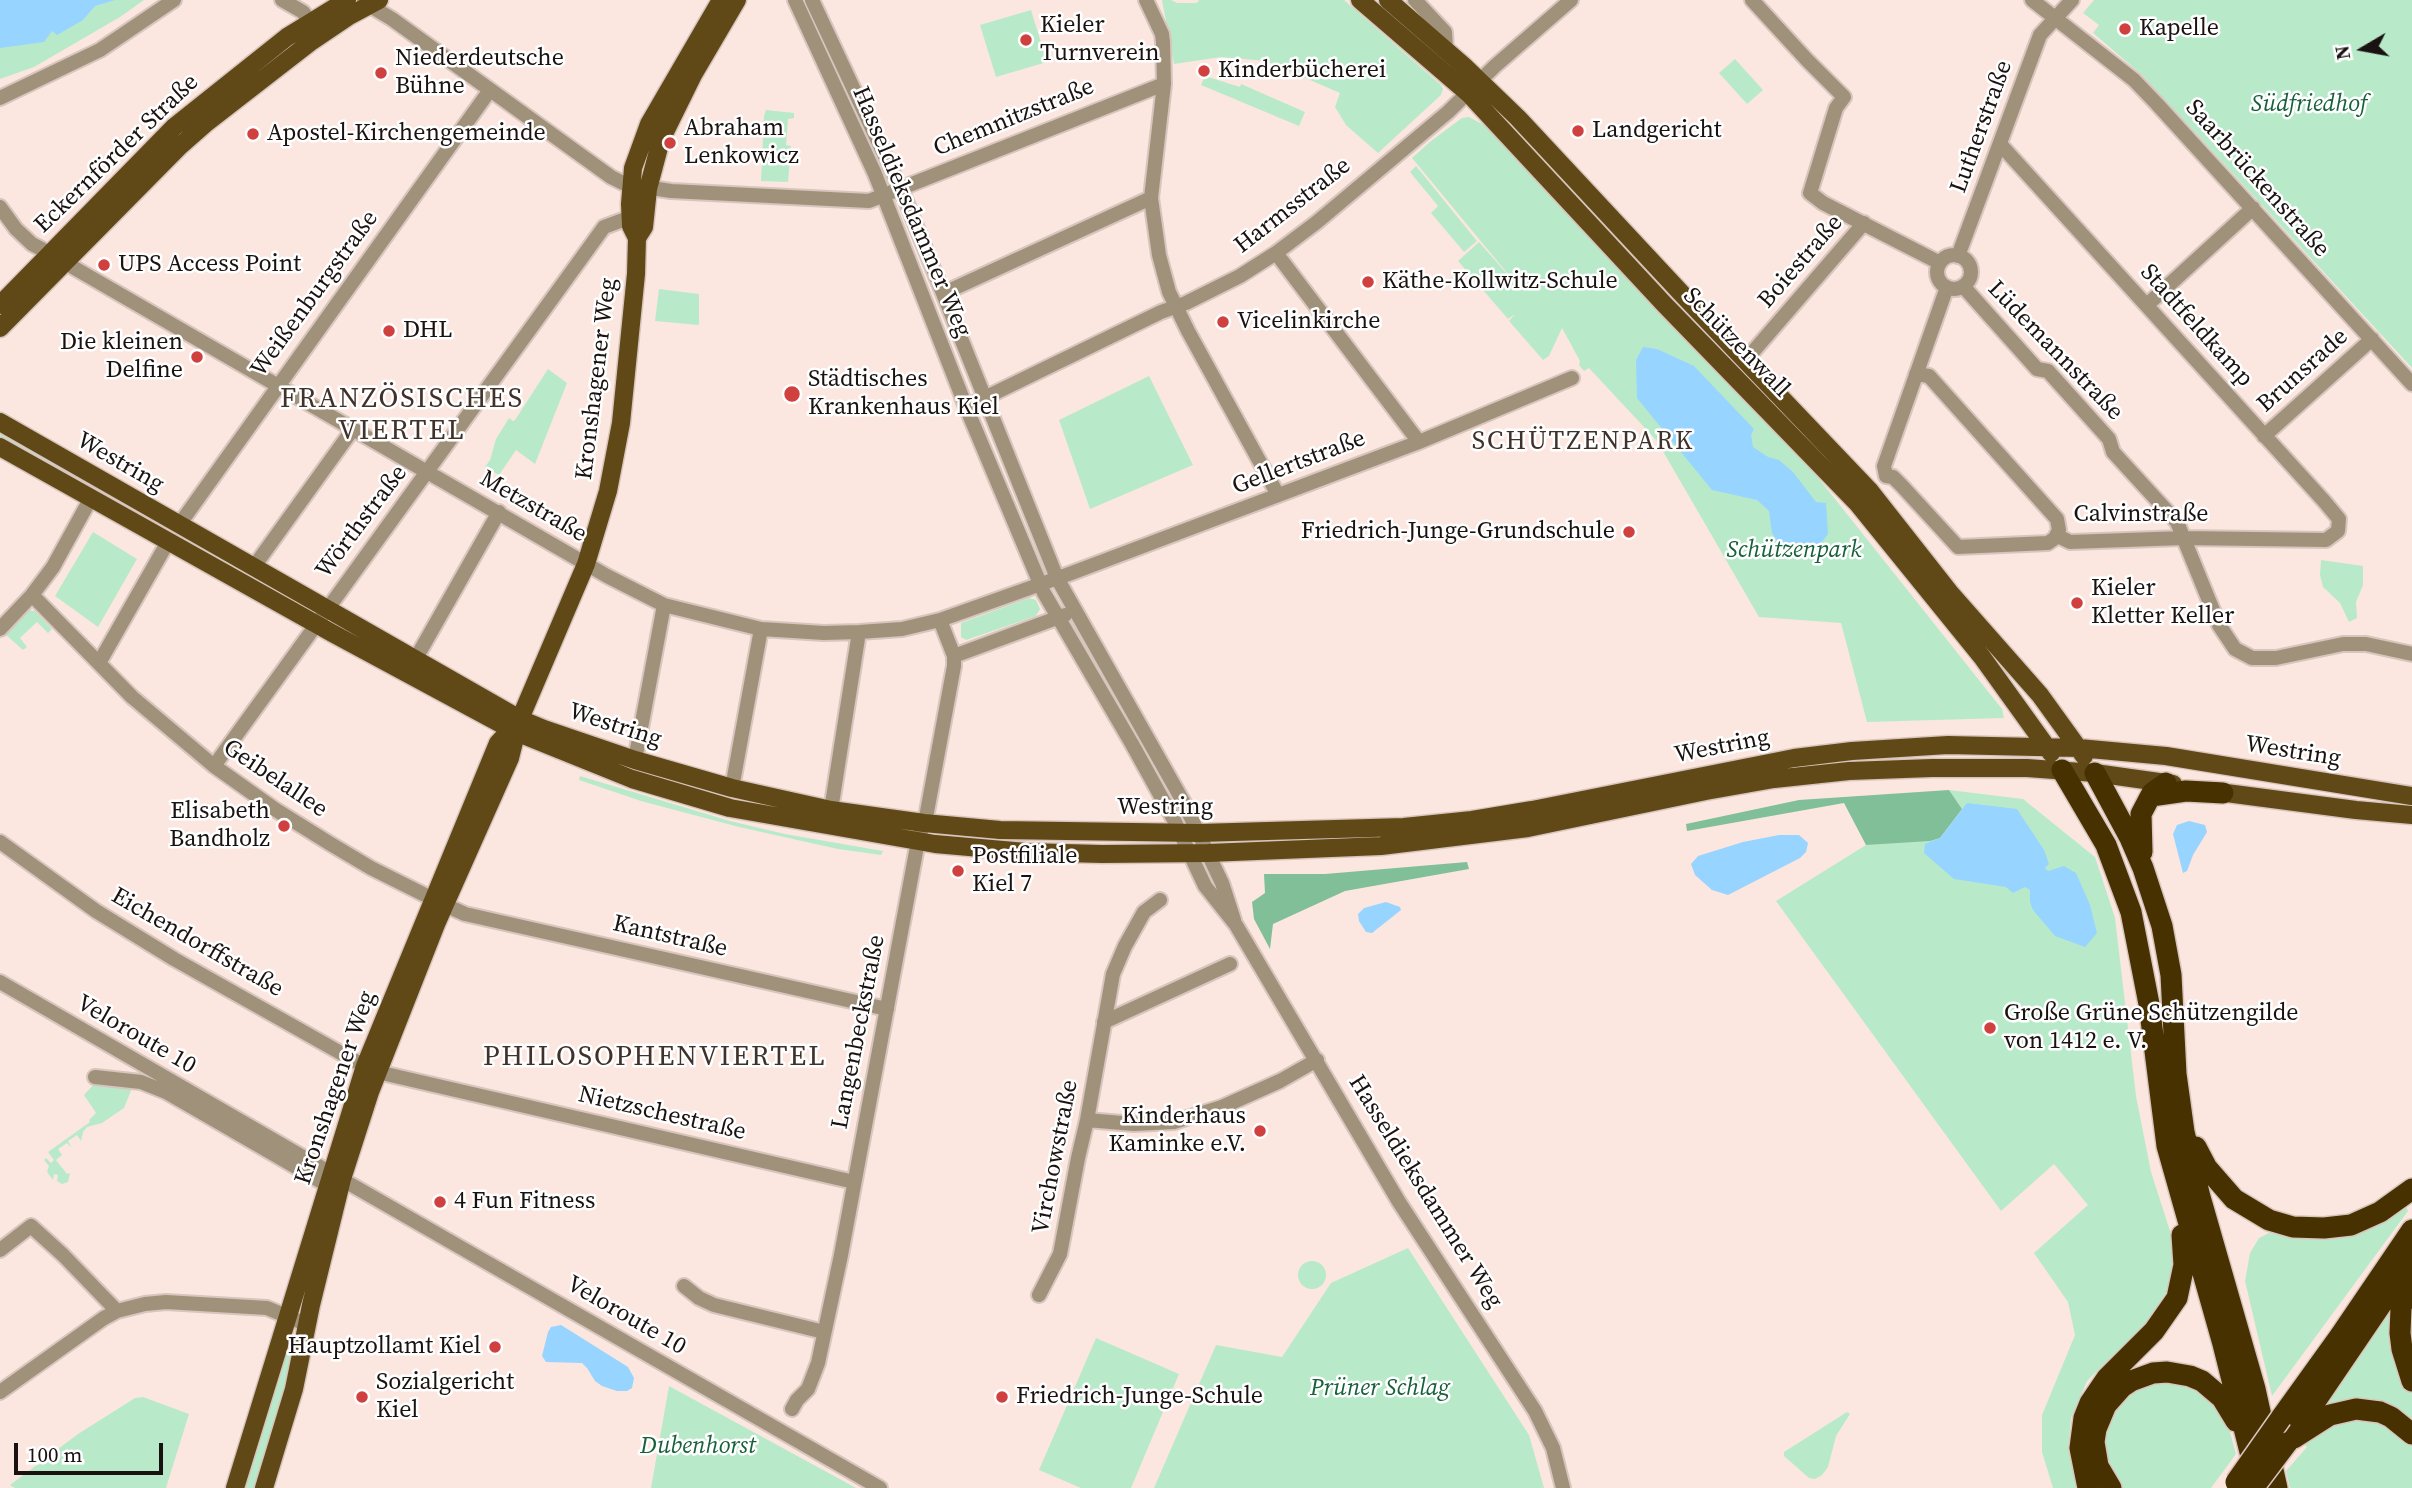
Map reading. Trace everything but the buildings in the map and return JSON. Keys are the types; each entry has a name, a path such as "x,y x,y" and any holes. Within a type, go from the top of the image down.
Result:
{"highway":[{"path":"2062,771 2087,809 2122,881 2136,929 2149,1004 2165,1137 2174,1178 2222,1344 2285,1488"},
{"path":"2095,773 2130,838 2162,926 2171,975 2179,1104 2194,1173 2236,1321 2277,1488"},
{"path":"2143,868 2139,819 2149,797 2166,783"},
{"path":"2149,797 2186,791 2223,793"},
{"path":"2179,1104 2199,1155 2216,1180 2242,1205 2269,1220 2309,1228 2341,1227 2370,1217 2412,1189"},
{"path":"2088,1488 2080,1448 2084,1418 2090,1403 2107,1378 2160,1324 2181,1287 2184,1251 2174,1178"},
{"path":"2241,1487 2281,1418 2412,1230"},
{"path":"2241,1487 2268,1444 2412,1259"},
{"path":"2412,1274 2401,1308 2400,1333 2412,1381"},
{"path":"2111,1488 2098,1465 2094,1442 2096,1429 2102,1411 2113,1396 2122,1387 2143,1376 2167,1372 2202,1381 2268,1444"},
{"path":"2241,1487 2268,1444 2330,1415 2356,1409 2381,1412 2412,1434"}],"main road":[{"name":"Eckernförder Straße","path":"0,305 63,262 174,127 233,78 309,21 347,0"},
{"name":"Kronshagener Weg","path":"637,238 644,227 636,157 649,124 721,0"},
{"name":"Kronshagener Weg","path":"235,1488 289,1317 324,1176 372,1068 439,902 498,743 516,727 586,564 608,491 621,423 635,294 637,238 631,217 640,187 673,112 737,0"},
{"name":"Schützenwall","path":"1360,0 1518,118 1745,361 2040,695 2095,773"},
{"name":"Schützenwall","path":"1388,0 1446,50 1475,88 1660,299 1864,497 2062,771"},
{"name":"Eckernförder Straße","path":"0,328 180,146 239,96 301,49 370,2"},
{"name":"Westring","path":"0,422 317,624 516,727 632,779 730,807 918,841 963,848 1026,852 1208,853 1381,846 1475,836 1569,821 1774,779 1849,771 1932,768 2095,773 2223,793 2412,815"},
{"name":"Westring","path":"0,447 91,498 253,568 415,660 516,727 544,729 635,760 732,788 831,810 1000,830 1199,833 1404,827 1458,822 1532,810 1794,758 1938,746 2079,748 2166,755 2412,796"},
{"name":"Kronshagener Weg","path":"264,1488 294,1389 342,1179 372,1068"}],"street":[{"path":"0,98 100,50 174,0"},
{"path":"282,0 303,12 309,21 310,27 301,49"},
{"name":"Hasseldieksdammer Weg","path":"795,0 883,195 966,407 1040,584 1132,744 1209,893 1236,925 1399,1202 1535,1411 1553,1448 1563,1488"},
{"name":"Hasseldieksdammer Weg","path":"812,0 900,188 1057,578 1199,833 1229,901 1236,925"},
{"path":"1146,0 1162,34 1164,84 1151,198 1159,255 1176,307 1278,495"},
{"name":"Schützenwall","path":"1415,0 1445,32 1446,50"},
{"name":"Harmsstraße","path":"966,407 1240,276 1276,253 1317,222 1475,88 1497,64 1571,0"},
{"path":"1752,0 1844,97 1836,108 1810,193 1823,203 1940,263"},
{"name":"Saarbrückenstraße","path":"2032,0 2134,80 2412,384"},
{"name":"Lutherstraße","path":"1958,256 2040,35 2072,0"},
{"path":"370,2 611,177 640,187"},
{"name":"Chemnitzstraße","path":"640,187 701,194 869,201 1164,84"},
{"name":"Weißenburgstraße","path":"99,663 174,533 490,90"},
{"name":"Stadtfeldkamp","path":"2000,144 2339,519 2338,531 2326,540"},
{"path":"944,293 1151,198"},
{"name":"Metzstraße","path":"0,207 16,229 32,244 586,564 664,606 761,629 859,632 902,629 940,620 1040,584"},
{"path":"2147,305 2253,208"},
{"name":"Wörthstraße","path":"214,766 604,227 631,217"},
{"name":"Boiestraße","path":"1745,361 1864,223"},
{"path":"1276,253 1419,442"},
{"path":"1948,256 1958,256 1969,264 1970,270 1967,282 1954,289 1939,281 1937,275 1940,263 1948,256"},
{"name":"Lüdemannstraße","path":"1963,286 2037,369 2048,371 2109,439 2113,452 2177,522 2219,625 2235,649 2252,658 2276,658 2343,644 2366,644 2412,654"},
{"path":"1864,497 1886,476 1884,466 1947,287"},
{"name":"Brunsrade","path":"2264,436 2372,339"},
{"path":"1916,374 1929,376 2057,519 2059,530 2055,538"},
{"name":"Gellertstraße","path":"1040,584 1419,442 1572,378"},
{"path":"253,568 353,429"},
{"name":"Calvinstraße","path":"1886,476 1893,477 1958,547 2048,543 2062,537 2070,542 2183,538 2326,540"},
{"path":"0,629 32,596 52,567 91,498"},
{"path":"415,660 499,512"},
{"name":"Geibelallee","path":"32,596 168,730 214,766 329,843 439,902"},
{"path":"635,760 664,606"},
{"path":"940,620 954,656 1074,611"},
{"path":"732,788 761,629"},
{"path":"831,810 859,632"},
{"name":"Langenbeckstraße","path":"792,1409 813,1381 824,1332 954,656"},
{"path":"1932,768 1944,763 1949,757 1949,750 1938,746"},
{"name":"Eichendorffstraße","path":"0,842 96,911 174,959 372,1068"},
{"name":"Virchowstraße","path":"1039,1295 1060,1254 1113,974 1144,912 1160,900"},
{"name":"Kantstraße","path":"439,902 465,914 887,1009"},
{"path":"1104,1022 1230,964"},
{"name":"Veloroute 10","path":"0,982 324,1176"},
{"path":"1087,1120 1134,1124 1174,1122 1222,1107 1280,1081 1317,1060"},
{"name":"Nietzschestraße","path":"372,1068 395,1077 854,1182"},
{"path":"95,1077 141,1083 166,1092 324,1176"},
{"name":"Veloroute 10","path":"350,1184 880,1488"},
{"path":"0,1250 31,1226 64,1255 117,1311"},
{"path":"684,1286 713,1305 824,1332"},
{"path":"0,1392 117,1311 166,1302 267,1308 308,1325"}],"green space":[{"path":"0,0 144,0 34,67 0,79"},
{"path":"1162,0 1197,3 1199,0 1344,0 1443,89 1441,95 1378,153 1346,125 1335,107 1340,93 1266,61 1221,57 1174,64"},
{"name":"Südfriedhof","path":"2094,0 2412,0 2412,368 2142,75 2093,33 2099,25 2083,13"},
{"path":"1031,10 1047,62 996,77 980,25"},
{"path":"1735,59 1763,90 1747,104 1719,73"},
{"path":"1205,76 1240,87 1241,84 1305,112 1299,126 1201,85"},
{"path":"1492,108 1582,196 1670,293 1666,296"},
{"path":"766,110 794,113 794,118 788,119 786,145 791,146 788,182 761,181"},
{"name":"Schützenpark","path":"1469,117 1486,126 1804,460 2002,709 2004,718 1867,722 1841,623 1759,617 1657,441 1589,368 1584,371 1562,328 1549,356 1543,360 1509,321 1515,314 1508,319 1458,261 1479,242 1522,291 1412,158 1462,118"},
{"path":"1416,166 1477,241 1464,252 1431,213 1438,206 1410,172"},
{"path":"659,289 699,294 699,325 655,321"},
{"path":"548,369 567,383 535,464 516,450 499,475 485,467 496,439 509,418 515,420"},
{"path":"1149,376 1193,465 1090,509 1059,420"},
{"path":"0,432 151,516 147,523 0,440"},
{"path":"93,532 137,559 98,627 55,596"},
{"path":"2321,560 2363,566 2363,585 2356,602 2357,618 2349,622 2340,603 2323,587 2320,575"},
{"path":"1029,598 1036,600 1040,609 1036,616 966,640 961,637 961,623"},
{"path":"27,610 35,611 52,629 48,633 37,622 20,638 27,647 23,650 5,634"},
{"path":"580,776 730,821 785,834 883,851 881,855 838,849 739,827 641,801 579,780"},
{"path":"1949,790 2023,799 2095,857 2115,918 2136,1096 2151,1172 2170,1231 2175,1261 2167,1291 2146,1323 2087,1381 2071,1418 2068,1449 2077,1488 2053,1488 2042,1452 2042,1415 2075,1335 2068,1302 2034,1253 2088,1205 2054,1164 2001,1211 1776,901 1866,845 1940,838 1962,809"},
{"path":"1949,790 1962,809 1940,838 1930,841 1866,845 1844,803 1687,831 1686,824 1799,800"},
{"path":"1467,862 1469,869 1345,891 1273,924 1270,949 1254,919 1252,902 1265,893 1264,874 1325,874"},
{"path":"94,1084 132,1088 124,1108 102,1123 87,1127 81,1141 77,1135 68,1141 72,1148 67,1143 58,1149 62,1155 56,1160 67,1174 70,1173 68,1182 62,1184 57,1181 58,1175 54,1174 53,1180 47,1172 49,1166 44,1160 46,1158 51,1163 54,1160 48,1152 90,1122 96,1113 84,1095"},
{"path":"2405,1203 2408,1211 2272,1396 2245,1281 2250,1253 2259,1238 2269,1233 2308,1239 2342,1236"},
{"name":"Prüner Schlag","path":"1408,1248 1529,1435 1544,1488 1154,1488 1216,1345 1282,1357 1331,1283"},
{"path":"1312,1261 1322,1265 1326,1275 1322,1285 1312,1289 1302,1285 1298,1275 1302,1265"},
{"path":"2397,1295 2402,1367 2412,1393 2412,1429 2398,1416 2317,1418"},
{"path":"1096,1338 1179,1374 1131,1488 1081,1488 1039,1470"},
{"path":"287,1343 295,1346 280,1412 258,1488 240,1488"},
{"path":"2172,1378 2209,1395 2228,1425 2236,1454 2211,1488 2118,1488 2110,1479 2100,1442 2122,1393"},
{"name":"Dubenhorst","path":"669,1386 856,1488 651,1488"},
{"path":"143,1397 189,1414 166,1488 15,1488 10,1485 78,1434 135,1398"},
{"path":"1847,1412 1850,1414 1836,1436 1828,1467 1822,1475 1815,1479 1809,1478 1784,1456 1784,1452"},
{"path":"2369,1415 2412,1442 2412,1488 2290,1488 2286,1471 2307,1447 2304,1444 2324,1425"}],"water":[{"path":"0,0 115,0 95,6 83,20 57,35 52,31 44,42 0,48"},
{"path":"1643,347 1657,349 1694,366 1754,429 1751,435 1753,447 1768,457 1779,460 1793,472 1816,502 1826,503 1828,534 1819,546 1801,553 1784,552 1772,533 1769,511 1757,500 1712,490 1637,398 1636,360"},
{"path":"1967,803 2017,809 2044,850 2049,864 2045,868 2048,871 2064,866 2076,873 2090,905 2097,933 2085,947 2055,936 2033,910 2030,890 2025,887 2013,893 2006,887 1954,879 1924,853 1925,844 1940,838"},
{"path":"2189,821 2205,825 2207,832 2187,871 2183,873 2173,834 2177,825"},
{"path":"1779,835 1799,835 1808,843 1806,852 1800,858 1728,895 1712,890 1695,875 1691,864 1698,856 1743,842"},
{"path":"1386,902 1400,907 1401,910 1372,933 1366,932 1358,914 1364,908"},
{"path":"561,1325 628,1367 634,1378 632,1388 617,1391 602,1386 582,1363 546,1362 542,1356 548,1332 551,1327"}],"place":[{"name":"Kapelle","path":"2125,29"},
{"name":"Kieler Turnverein","path":"1026,40"},
{"name":"Kinderbücherei","path":"1204,71"},
{"name":"Niederdeutsche Bühne","path":"381,73"},
{"name":"Landgericht","path":"1578,131"},
{"name":"Apostel-Kirchengemeinde","path":"253,134"},
{"name":"Abraham Lenkowicz","path":"670,143"},
{"name":"UPS Access Point","path":"104,265"},
{"name":"Käthe-Kollwitz-Schule","path":"1368,282"},
{"name":"Vicelinkirche","path":"1223,322"},
{"name":"DHL","path":"389,331"},
{"name":"Die kleinen Delfine","path":"197,357"},
{"name":"Städtisches Krankenhaus Kiel","path":"792,394"},
{"name":"Friedrich-Junge-Grundschule","path":"1629,532"},
{"name":"Kieler Kletter Keller","path":"2077,603"},
{"name":"Elisabeth Bandholz","path":"284,826"},
{"name":"Postfiliale Kiel 7","path":"958,871"},
{"name":"Große Grüne Schützengilde von 1412 e. V.","path":"1990,1028"},
{"name":"Kinderhaus Kaminke e.V.","path":"1260,1131"},
{"name":"4 Fun Fitness","path":"440,1202"},
{"name":"Hauptzollamt Kiel","path":"495,1347"},
{"name":"Sozialgericht Kiel","path":"362,1397"},
{"name":"Friedrich-Junge-Schule","path":"1002,1397"}],"district":[{"name":"FRANZÖSISCHES VIERTEL","path":"402,416"},
{"name":"SCHÜTZENPARK","path":"1583,442"},
{"name":"PHILOSOPHENVIERTEL","path":"655,1058"}]}
